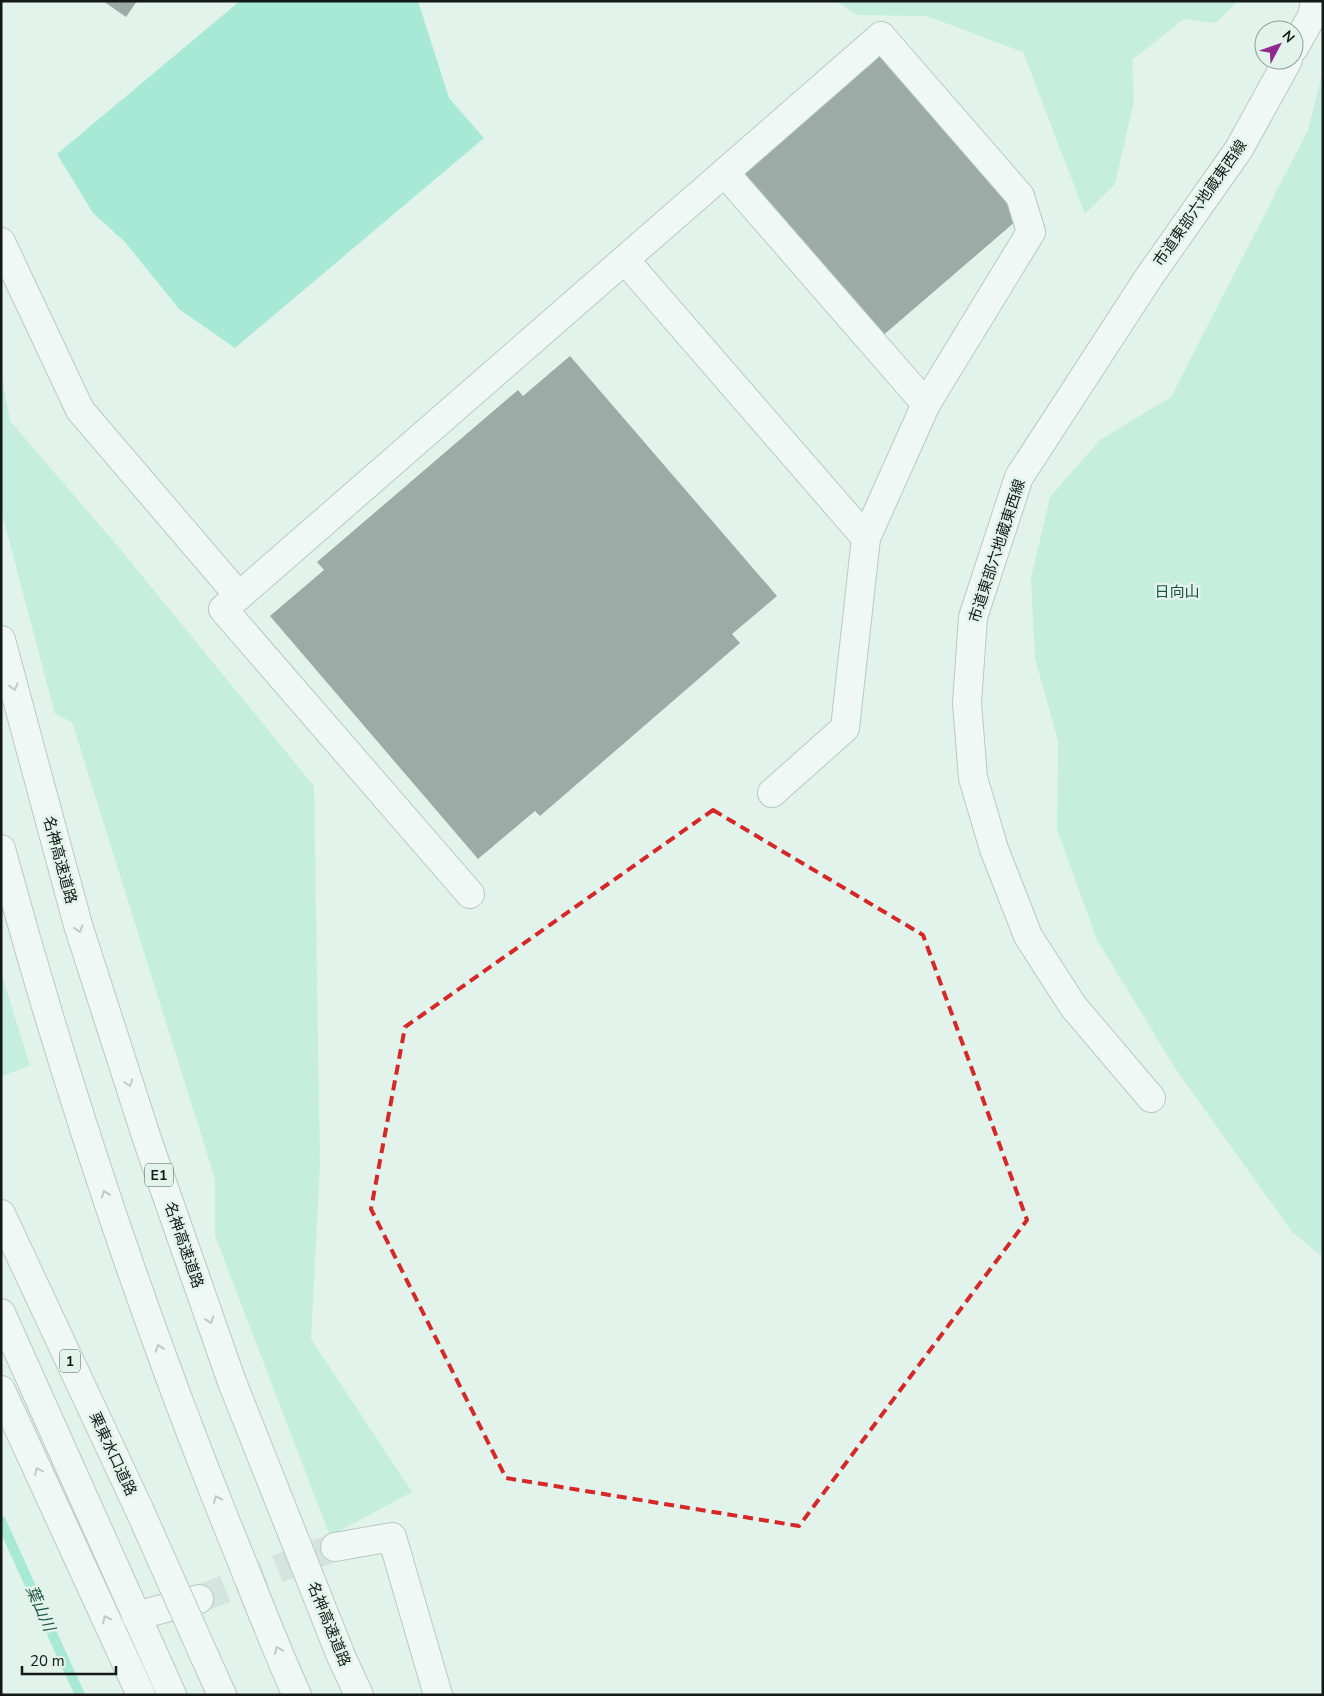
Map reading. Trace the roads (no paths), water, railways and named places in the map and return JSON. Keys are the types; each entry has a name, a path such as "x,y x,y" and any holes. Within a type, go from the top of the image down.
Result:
{"main road":[{"path":"1304,30 1312,16 1315,1"},
{"path":"470,894 224,609 881,36 1020,196 1032,232 926,404 866,538 845,728 772,793"},
{"name":"市道東部六地蔵東西線","path":"1151,1098 1072,1006 1028,936 994,849 973,778 967,703 973,617 1020,477 1149,278 1240,149 1283,70"},
{"path":"725,173 926,404"},
{"path":"1,242 80,410 239,596"},
{"path":"625,260 866,538"},
{"name":"名神高速道路","path":"1,640 78,925 148,1142 232,1382 341,1656 359,1695"},
{"path":"1,849 26,939 94,1163 177,1400 297,1695"},
{"name":"栗東水口道路","path":"1,1214 139,1509 222,1695"},
{"path":"1,1313 172,1695"},
{"path":"1,1390 141,1695"},
{"path":"335,1547 392,1537 438,1695"},
{"path":"136,1616 199,1599"}],"waterway":[{"name":"葉山川","path":"1,1521 80,1695"}],"tunnel":[{"path":"199,1599 335,1547"}],"park label":[{"name":"日向山","path":"1177,592"}]}
